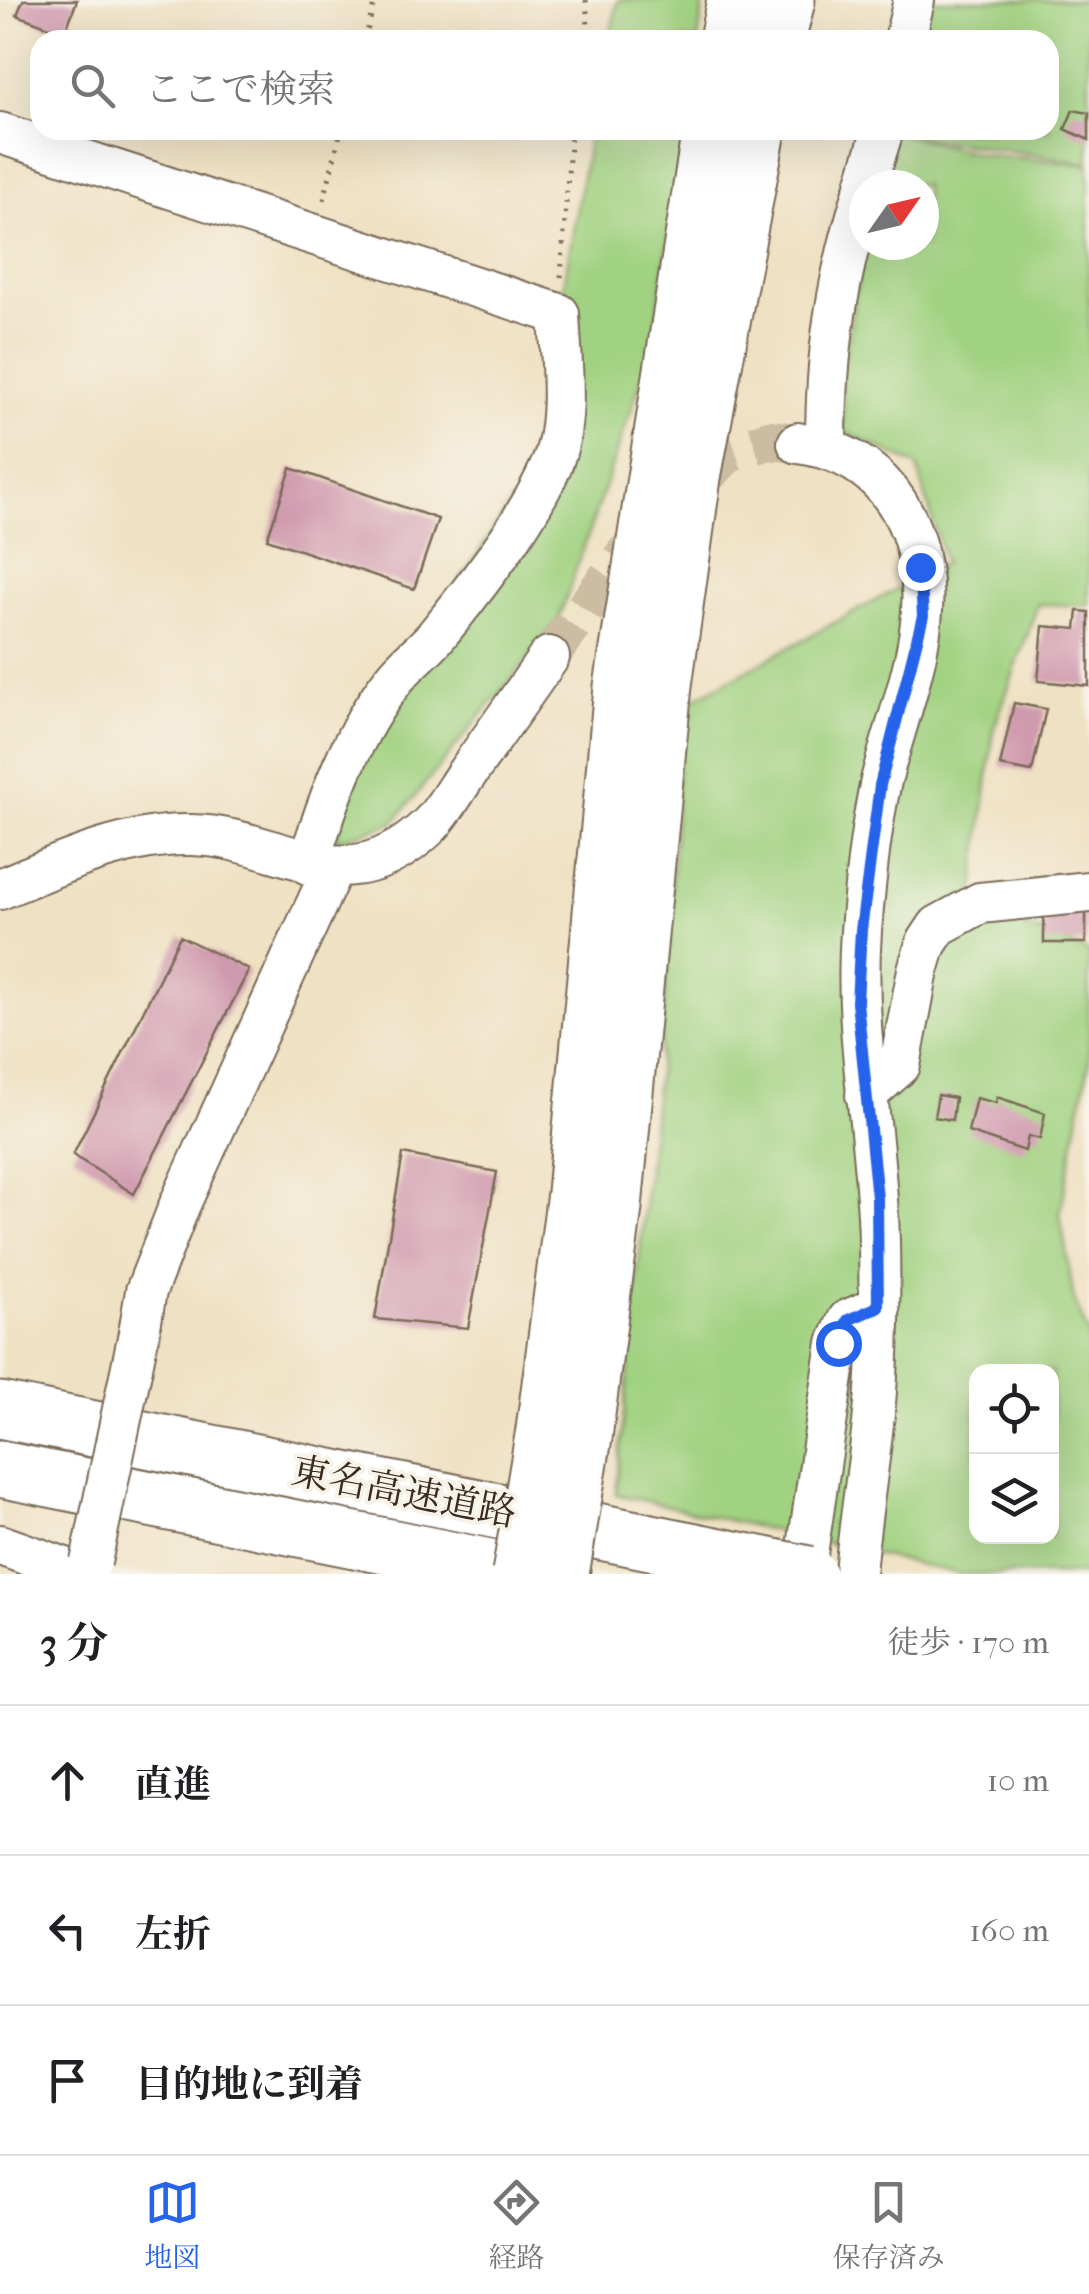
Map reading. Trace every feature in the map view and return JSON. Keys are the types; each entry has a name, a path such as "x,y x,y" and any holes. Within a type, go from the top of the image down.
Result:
{"highway":[{"path":"729,30 735,0"},
{"path":"780,30 787,0"},
{"path":"561,1574 575,1193 622,687 708,140"},
{"path":"522,1574 564,1434 614,1207 664,685 693,476 756,140"},
{"name":"東名高速道路","path":"0,1410 792,1571"},
{"name":"東名高速道路","path":"0,1468 522,1574"}],"street":[{"path":"907,30 914,0"},
{"path":"0,133 559,314 561,400 553,463 514,529 436,637 394,678 339,770 321,866 146,1291 87,1570 0,1544"},
{"path":"871,170 880,140"},
{"path":"849,247 832,309 826,370 812,444 860,463 889,487 910,522 920,567 923,616 880,785 861,930 857,1002 877,1198 878,1307 874,1421 856,1574"},
{"path":"0,889 111,849 192,834 321,866 368,862 396,849 430,825 549,657"},
{"path":"866,1095 900,1065 918,970 926,944 938,926 980,903 1089,892"},
{"path":"792,1571 838,1343 848,1320 878,1307"}],"path":[{"path":"367,30 375,0"},
{"path":"586,0 588,30"},
{"path":"314,236 339,140"},
{"path":"559,314 570,140"}],"green space":[{"path":"618,0 704,0 700,30 611,30"},
{"path":"921,0 1089,0 1089,163 940,140 1059,140 1059,30 912,30"},
{"path":"588,140 684,140 652,350 558,621 393,823 335,841 360,731 558,432 559,314"},
{"path":"881,140 924,140 979,154 1089,165 1089,606 1038,604 994,728 972,906 1089,952 1089,1063 1060,1214 1074,1300 1089,1335 1089,1574 960,1574 616,1494 667,975 681,706 945,563 917,466 844,431 841,378 861,260 939,260 939,170 876,170"}],"building":[{"path":"23,0 77,0 66,30 17,15"},
{"path":"1073,110 1089,113 1089,140 1065,129"},
{"path":"291,468 438,519 414,589 267,539"},
{"path":"1078,611 1089,612 1089,686 1038,681 1043,626 1076,629"},
{"path":"1014,703 1046,709 1032,772 1000,766"},
{"path":"1044,911 1086,912 1086,943 1044,943"},
{"path":"180,936 249,970 134,1194 73,1155"},
{"path":"938,1095 955,1098 952,1120 934,1117"},
{"path":"997,1097 1045,1113 1040,1139 1028,1136 1025,1151 968,1132 976,1098 996,1103"},
{"path":"403,1154 497,1172 468,1328 375,1319"}],"tunnel":[{"path":"549,657 625,555 728,453 769,440 798,443"}],"route":[{"path":"838,1343 848,1320 878,1307 877,1198 857,1002 861,930 880,785 923,616 920,567"}]}
